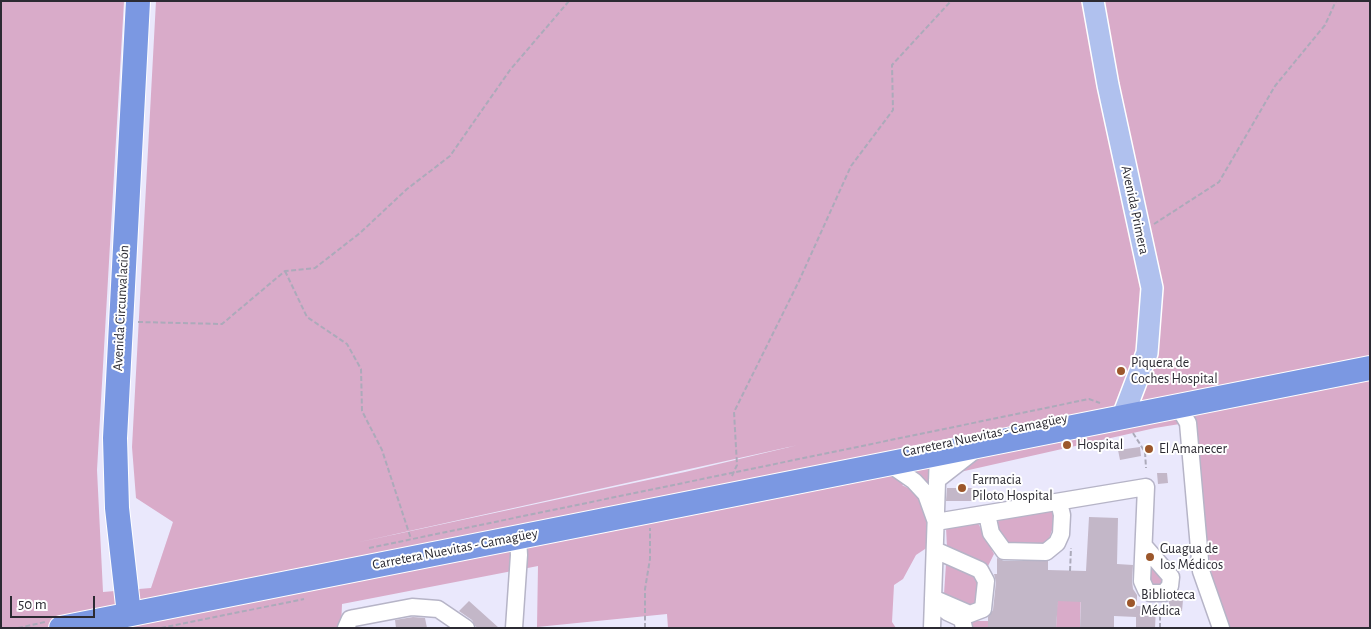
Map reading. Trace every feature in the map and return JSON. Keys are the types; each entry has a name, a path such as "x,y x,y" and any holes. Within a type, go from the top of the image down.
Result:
{"highway":[{"name":"Avenida Circunvalación","path":"129,614 117,508 115,448 120,321 138,1"},
{"name":"Carretera Nuevitas - Camagüey","path":"53,625 129,614 414,548 518,537 938,453 976,451 1125,411 1169,408 1370,368"}],"main road":[{"name":"Avenida Primera","path":"1093,1 1152,288 1147,353 1125,411"}],"street":[{"path":"1169,408 1182,414 1188,423 1201,572 1221,628"},
{"name":"Carretera Nuevitas - Camagüey","path":"849,471 873,459 1090,413 1125,411"},
{"path":"937,480 976,451"},
{"path":"932,628 938,453"},
{"path":"888,463 914,481 926,494 936,522"},
{"path":"936,522 1146,487 1143,586 1150,593 1159,595 1170,586 1171,577 1145,546"},
{"path":"987,514 991,532 1004,551 1046,552 1057,543 1061,534 1062,514 1059,502"},
{"path":"514,628 519,555 518,537"},
{"path":"933,602 970,614 983,609 986,581 980,570 935,550"},
{"path":"933,602 962,619 964,628"},
{"path":"346,628 350,619 412,606 438,610 466,628"}],"path":[{"path":"120,321 222,324 285,271 315,268 360,233 407,190 450,156 510,70 569,1"},
{"path":"723,496 737,466 734,412 799,281 851,166 893,110 892,65 951,1"},
{"path":"1140,234 1219,182 1275,86 1325,25 1336,1"},
{"path":"285,271 307,316 346,344 360,369 362,411 382,450 414,548"},
{"path":"364,549 414,548 734,472 1089,399 1125,411 1145,452 1146,468"},
{"path":"644,628 645,589 650,559 650,529 646,511"},
{"path":"1159,595 1160,628"},
{"path":"18,628 53,625"}],"shaded area":[{"path":"1,1 124,1 97,470 103,592 151,588 173,522 136,498 132,447 156,1 1370,1 1370,628 1227,628 1215,602 1192,422 1155,428 929,479 928,484 924,480 902,485 914,491 921,500 926,517 928,547 916,555 903,579 894,585 892,622 896,628 668,628 667,614 537,627 538,566 342,604 341,628 1,628","holes":["798,445 685,472 355,543"]},
{"path":"1053,509 1054,524 1049,539 1043,546 1010,545 998,533 996,524 1001,518"},
{"path":"978,523 994,554 987,568 947,548 946,527"},
{"path":"946,564 974,575 979,582 977,603 969,606 944,594"},
{"path":"1152,565 1166,579 1158,590 1148,580 1150,566"},
{"path":"1058,588 1081,589 1080,628 1056,628"},
{"path":"970,621 988,621 988,628 969,628"}],"building":[{"path":"1140,447 1141,456 1120,460 1118,450"},
{"path":"1157,473 1167,473 1168,483 1158,484"},
{"path":"947,488 974,488 974,501 946,501"},
{"path":"1089,517 1118,518 1117,564 1133,565 1132,581 1133,589 1137,595 1137,606 1156,607 1155,628 1136,628 1136,617 1114,616 1114,628 1080,628 1081,602 1058,601 1056,628 988,628 988,617 993,610 996,582 994,574 997,574 997,558 1004,561 1048,561 1048,570 1086,571"},
{"path":"1172,599 1183,600 1182,611 1169,611 1169,601"},
{"path":"469,601 499,628 478,628 475,626 472,620 459,611"},
{"path":"413,617 425,618 427,628 396,628 395,620"}],"place":[{"name":"Piquera de Coches Hospital","path":"1121,371"},
{"name":"Hospital","path":"1067,445"},
{"name":"El Amanecer","path":"1149,449"},
{"name":"Farmacia Piloto Hospital","path":"962,488"},
{"name":"Guagua de los Médicos","path":"1150,557"},
{"name":"Biblioteca Médica","path":"1131,603"}]}
